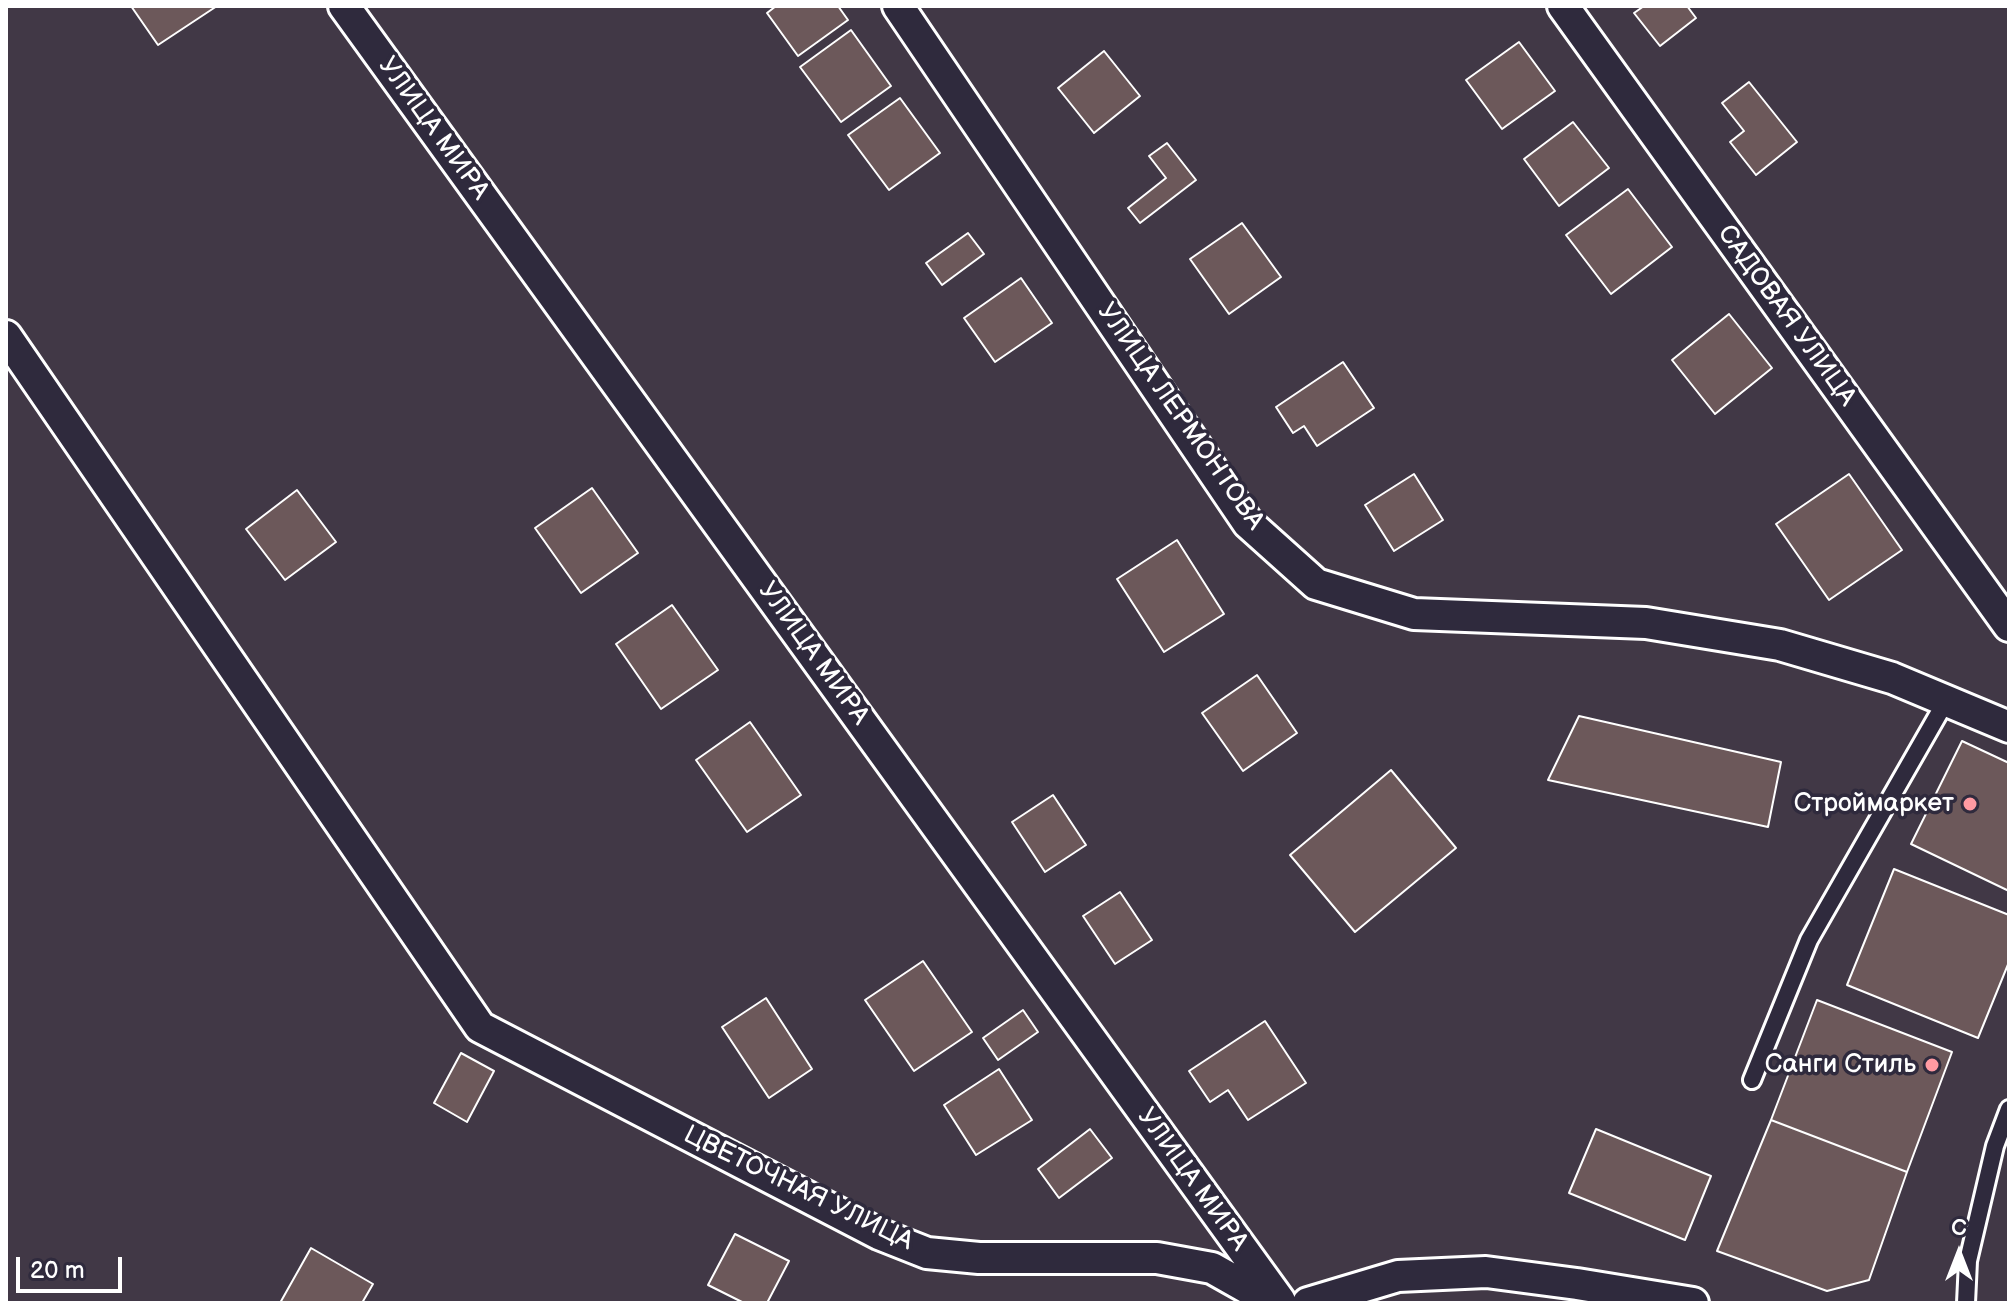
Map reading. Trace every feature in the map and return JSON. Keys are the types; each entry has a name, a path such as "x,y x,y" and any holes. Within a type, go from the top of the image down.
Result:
{"street":[{"name":"УЛИЦА МИРА","path":"344,6 1281,1303"},
{"name":"УЛИЦА ЛЕРМОНТОВА","path":"898,6 1248,523 1316,584 1414,614 1646,623 1780,645 1892,678 2009,727"},
{"name":"САДОВАЯ УЛИЦА","path":"1563,6 2009,626"},
{"name":"ЦВЕТОЧНАЯ УЛИЦА","path":"6,336 480,1027 879,1234 927,1253 979,1258 1157,1258 1212,1268 1274,1303"},
{"path":"1308,1303 1398,1276 1486,1272 1693,1303"}],"lane":[{"path":"1752,1080 1809,940 1946,701"},
{"path":"1966,1303 1968,1261 1995,1146 2009,1109"}],"building":[{"path":"131,6 217,6 158,45"},
{"path":"776,6 838,6 848,20 798,56 767,13"},
{"path":"1644,6 1687,6 1696,18 1660,46 1634,13"},
{"path":"851,30 891,86 841,122 800,67"},
{"path":"1519,42 1555,91 1502,129 1466,80"},
{"path":"1104,51 1140,96 1094,133 1058,88"},
{"path":"1749,82 1797,142 1756,175 1730,142 1744,131 1722,103"},
{"path":"900,98 940,153 889,190 848,135"},
{"path":"1573,122 1609,168 1559,206 1524,159"},
{"path":"1167,143 1196,180 1140,223 1128,208 1166,178 1149,156"},
{"path":"1628,189 1672,247 1611,294 1566,235"},
{"path":"1242,223 1281,277 1229,314 1190,259"},
{"path":"968,233 984,254 942,285 926,263"},
{"path":"1021,278 1052,323 995,362 964,318"},
{"path":"1729,314 1772,368 1715,414 1672,360"},
{"path":"1343,362 1374,408 1317,446 1304,426 1293,433 1276,407"},
{"path":"1414,474 1443,520 1394,551 1365,505"},
{"path":"1849,474 1902,550 1829,600 1776,524"},
{"path":"592,488 638,553 581,593 535,528"},
{"path":"297,490 336,542 285,580 246,529"},
{"path":"1177,540 1224,614 1164,652 1117,579"},
{"path":"672,605 718,670 661,709 616,644"},
{"path":"1257,675 1297,733 1243,771 1202,713"},
{"path":"1579,716 1781,762 1768,827 1548,780"},
{"path":"750,722 801,795 747,832 696,760"},
{"name":"Строймаркет","path":"1962,741 2009,763 2009,891 1911,844"},
{"path":"1391,770 1456,848 1355,932 1290,855"},
{"path":"1053,795 1086,845 1045,872 1012,822"},
{"path":"1894,869 2009,915 2009,962 1978,1038 1847,985"},
{"path":"1120,892 1152,940 1115,964 1083,916"},
{"path":"923,961 972,1032 914,1071 865,1000"},
{"path":"766,998 812,1069 769,1098 722,1027"},
{"path":"1817,1000 1952,1052 1907,1172 1771,1120"},
{"path":"1023,1010 1038,1032 998,1060 983,1038"},
{"path":"1265,1021 1306,1083 1248,1120 1228,1090 1210,1102 1189,1071"},
{"path":"461,1053 494,1071 467,1122 434,1103"},
{"path":"999,1069 1032,1120 976,1155 944,1105"},
{"path":"1771,1120 1907,1172 1869,1280 1827,1291 1717,1251"},
{"path":"1090,1129 1112,1158 1059,1198 1038,1169"},
{"path":"1596,1129 1711,1176 1685,1240 1569,1193"},
{"path":"735,1234 789,1261 767,1303 744,1303 708,1285"},
{"path":"311,1248 373,1284 362,1303 280,1303"}],"place":[{"name":"Строймаркет","path":"1970,804"},
{"name":"Санги Стиль","path":"1932,1065"}]}
